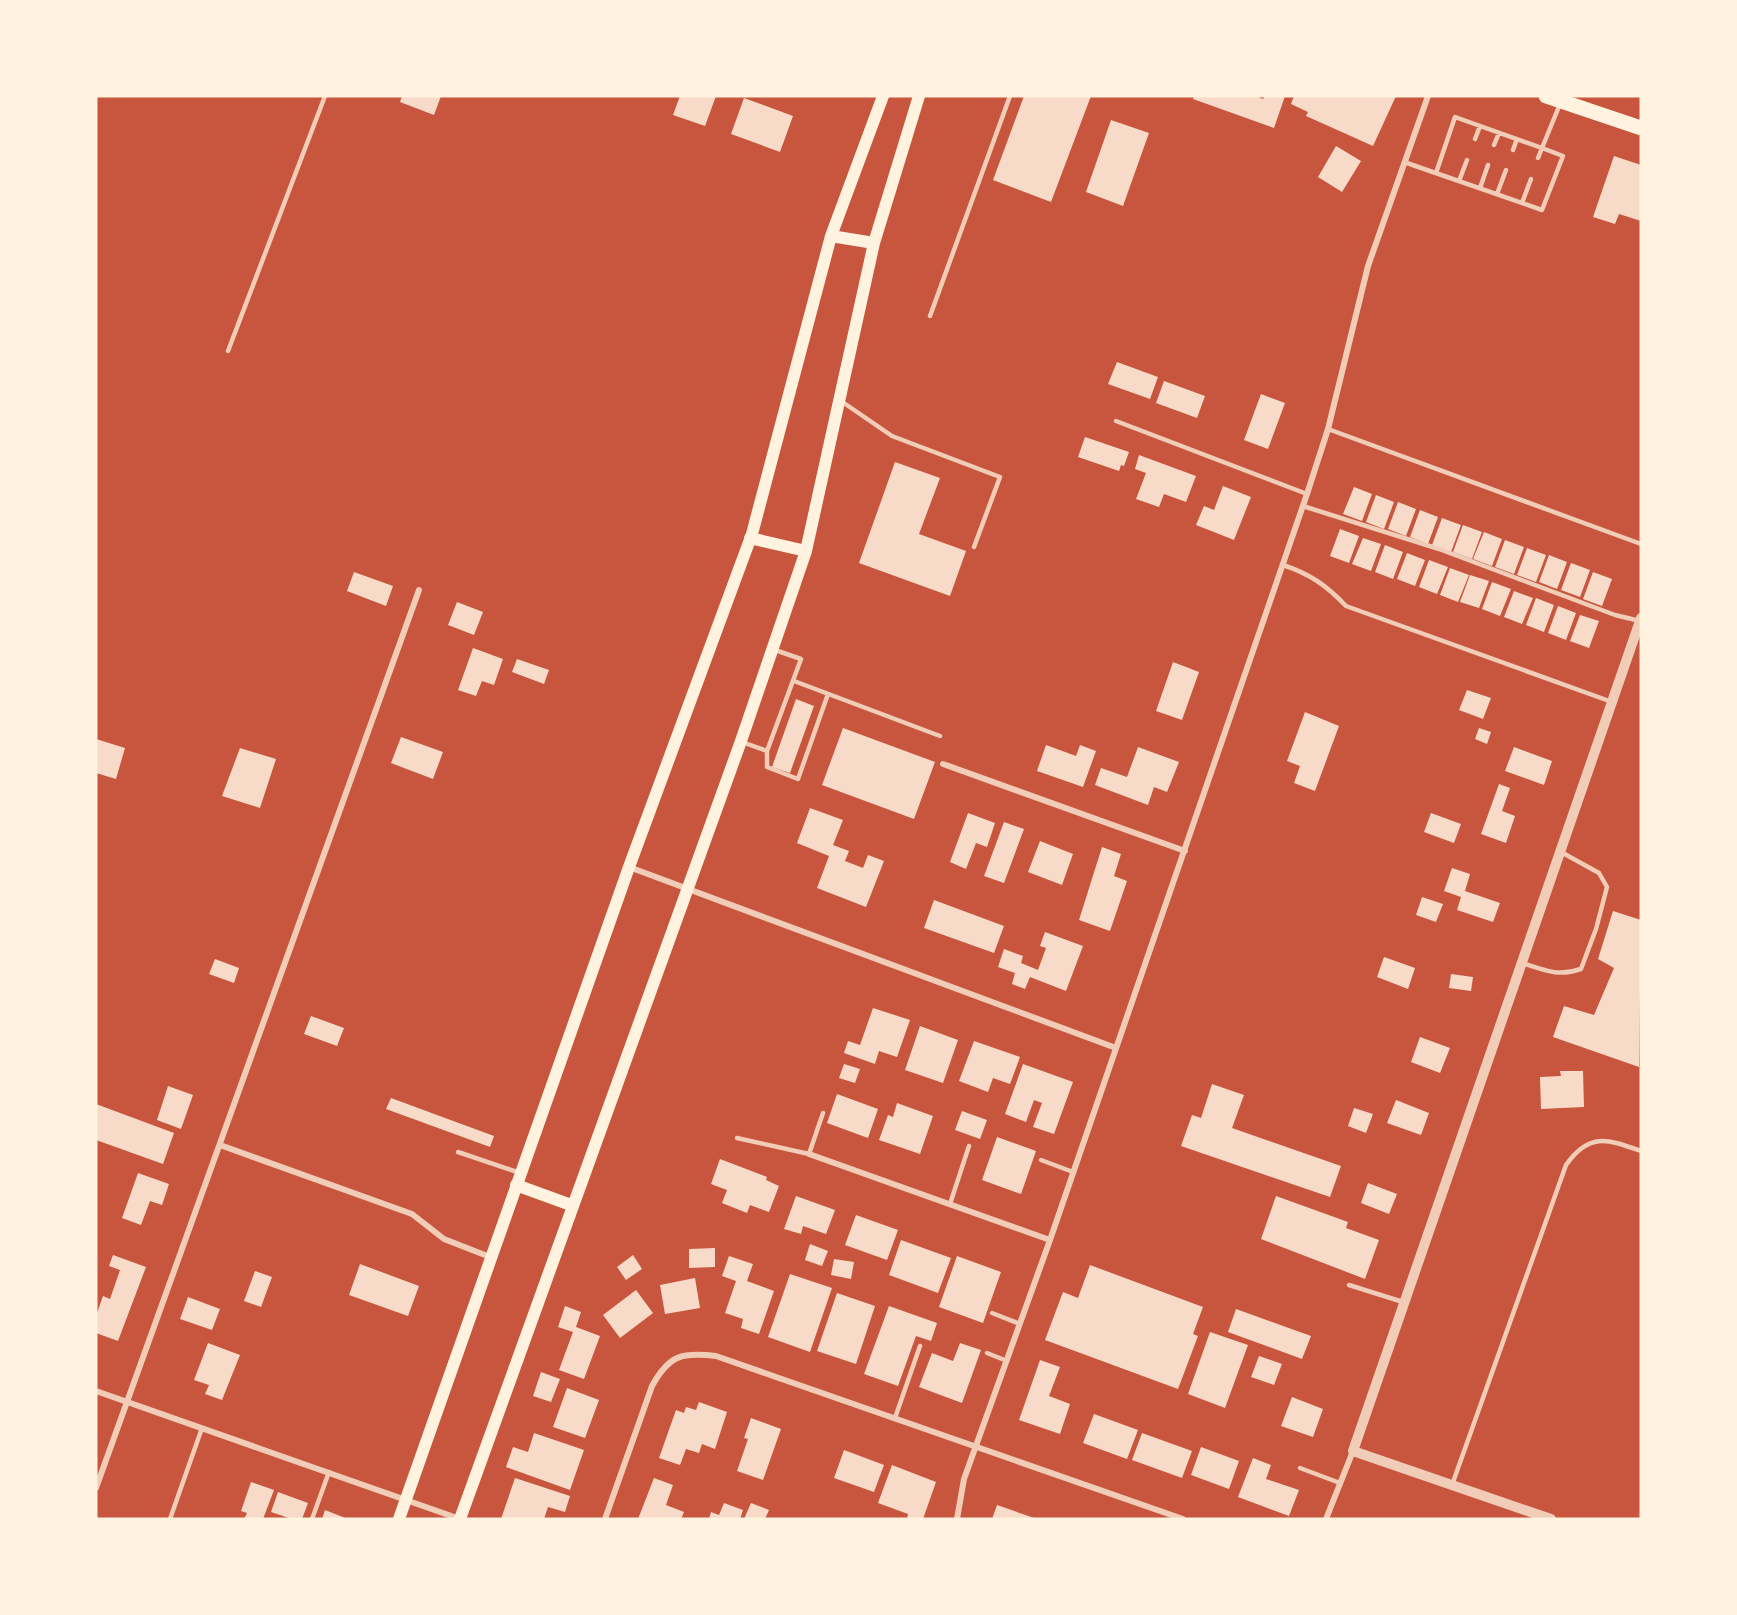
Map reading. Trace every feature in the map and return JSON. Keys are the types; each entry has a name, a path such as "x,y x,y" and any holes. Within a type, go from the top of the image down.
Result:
{"main road":[{"path":"399,1519 629,867 750,538 831,236 883,96"},
{"path":"460,1519 571,1205 741,741 806,551 874,243 919,96"},
{"path":"1546,96 1641,128"},
{"path":"831,236 874,243"},
{"path":"750,538 806,551"},
{"path":"518,1179 571,1205"}],"street":[{"path":"957,1519 964,1479 1050,1240 1307,494 1328,429 1368,266 1428,96"},
{"path":"96,1488 419,590"},
{"path":"1326,1519 1353,1451 1641,620"},
{"path":"943,764 1185,852"},
{"path":"629,867 1116,1048"},
{"path":"220,1144 412,1214 444,1239 490,1257"},
{"path":"809,1154 1050,1240"},
{"path":"605,1519 651,1386 662,1367 677,1357 694,1353 716,1356 1183,1519"},
{"path":"96,1391 460,1519"},
{"path":"1353,1451 1551,1519"}],"lane":[{"path":"228,351 325,96"},
{"path":"930,316 1010,96"},
{"path":"1538,158 1561,101"},
{"path":"1404,162 1542,210 1563,156 1455,117 1436,173"},
{"path":"1475,139 1480,126"},
{"path":"1494,145 1499,133"},
{"path":"1513,150 1517,139"},
{"path":"1459,181 1467,160"},
{"path":"1480,188 1488,165"},
{"path":"1497,194 1506,170"},
{"path":"1522,203 1531,179"},
{"path":"839,399 892,436 1000,477 974,547"},
{"path":"1116,422 1307,494"},
{"path":"1328,429 1641,544"},
{"path":"1303,506 1439,549 1615,615 1641,620"},
{"path":"1283,565 1308,573 1326,585 1346,606 1612,702"},
{"path":"772,649 801,659 767,751 767,767 798,779 828,694"},
{"path":"794,681 940,736"},
{"path":"741,741 767,751"},
{"path":"1522,963 1558,974 1581,969 1596,929 1607,887 1599,873 1560,852"},
{"path":"737,1138 809,1154 823,1113"},
{"path":"1451,1485 1566,1166 1574,1154 1586,1144 1596,1141 1611,1140 1641,1151"},
{"path":"950,1204 969,1146"},
{"path":"458,1152 518,1179"},
{"path":"1041,1160 1073,1172"},
{"path":"1349,1285 1403,1302"},
{"path":"992,1313 1020,1324"},
{"path":"895,1418 920,1346"},
{"path":"987,1353 1007,1361"},
{"path":"170,1519 202,1428"},
{"path":"1300,1468 1340,1483"},
{"path":"312,1519 329,1472"}],"building":[{"path":"402,96 441,96 434,115 400,102"},
{"path":"680,96 716,96 705,126 673,115"},
{"path":"1024,96 1091,96 1051,202 993,180"},
{"path":"1194,96 1255,96 1263,99 1265,96 1285,96 1274,128 1193,99"},
{"path":"1294,96 1396,96 1373,146 1306,116 1308,112 1291,104"},
{"path":"744,98 793,116 780,152 731,134"},
{"path":"1111,120 1149,133 1123,206 1086,192"},
{"path":"1336,146 1361,161 1342,192 1318,177"},
{"path":"1614,156 1641,165 1641,221 1619,214 1615,224 1593,217"},
{"path":"1117,362 1158,377 1150,399 1108,384"},
{"path":"1164,381 1205,396 1197,418 1156,403"},
{"path":"1261,394 1285,403 1268,449 1244,440"},
{"path":"1085,437 1129,452 1124,466 1121,465 1119,471 1078,457"},
{"path":"1139,455 1196,476 1186,502 1164,494 1159,507 1136,499 1146,473 1135,469"},
{"path":"895,462 940,478 919,534 966,551 950,596 859,563"},
{"path":"1223,486 1251,497 1234,540 1196,525 1204,506 1214,510"},
{"path":"1354,487 1372,494 1362,521 1343,514"},
{"path":"1376,495 1394,502 1384,529 1366,522"},
{"path":"1398,502 1416,509 1406,536 1388,529"},
{"path":"1420,510 1438,517 1428,544 1410,537"},
{"path":"1442,518 1461,525 1451,552 1432,545"},
{"path":"1463,525 1482,532 1472,559 1453,552"},
{"path":"1340,529 1359,536 1349,563 1330,556"},
{"path":"1484,532 1502,539 1492,566 1473,559"},
{"path":"1363,538 1381,544 1371,571 1352,564"},
{"path":"1505,540 1524,547 1514,574 1495,567"},
{"path":"1385,545 1403,552 1393,579 1375,572"},
{"path":"1527,548 1546,555 1536,582 1517,575"},
{"path":"1407,553 1425,560 1415,586 1397,579"},
{"path":"1549,555 1567,562 1557,589 1539,582"},
{"path":"1429,560 1448,567 1437,594 1419,587"},
{"path":"1571,563 1590,570 1580,597 1561,590"},
{"path":"1450,568 1469,575 1458,602 1440,595"},
{"path":"354,572 393,586 386,606 347,591"},
{"path":"1593,572 1612,579 1602,606 1583,599"},
{"path":"1470,575 1489,581 1479,608 1460,602"},
{"path":"1492,582 1511,589 1500,616 1482,609"},
{"path":"1514,591 1533,598 1522,624 1504,617"},
{"path":"1536,598 1554,605 1544,632 1526,625"},
{"path":"457,602 483,612 474,635 448,625"},
{"path":"1558,606 1576,613 1566,640 1548,633"},
{"path":"1580,615 1599,621 1589,648 1570,641"},
{"path":"473,648 503,659 494,685 482,681 476,696 458,690"},
{"path":"517,659 549,670 544,684 512,672"},
{"path":"1173,662 1199,672 1182,720 1156,711"},
{"path":"1467,690 1491,698 1483,719 1459,710"},
{"path":"796,699 814,706 790,773 772,767"},
{"path":"1305,712 1339,726 1315,791 1294,783 1300,766 1287,761"},
{"path":"843,728 935,762 914,819 822,785"},
{"path":"1479,728 1491,732 1487,744 1475,739"},
{"path":"401,737 443,752 433,779 391,763"},
{"path":"96,739 125,748 116,779 96,773"},
{"path":"1046,745 1076,756 1080,745 1096,751 1083,787 1037,771"},
{"path":"1138,747 1179,762 1167,792 1154,787 1148,805 1095,785 1101,768 1127,777"},
{"path":"1514,747 1552,761 1544,785 1505,771"},
{"path":"240,748 276,759 260,808 222,796"},
{"path":"1499,784 1510,788 1502,811 1515,816 1506,843 1481,834"},
{"path":"810,808 843,820 833,845 849,851 845,861 863,868 868,855 884,861 866,907 817,888 829,856 797,843"},
{"path":"968,813 995,823 987,847 976,843 966,869 950,862"},
{"path":"1431,813 1461,824 1454,843 1424,832"},
{"path":"1004,822 1024,829 1004,883 984,876"},
{"path":"1040,841 1073,854 1062,885 1028,872"},
{"path":"1102,847 1121,854 1114,876 1127,881 1110,931 1079,920"},
{"path":"1452,868 1470,874 1465,891 1500,903 1493,922 1457,910 1461,897 1444,891"},
{"path":"1422,897 1443,904 1436,922 1416,915"},
{"path":"934,900 1004,926 994,953 924,928"},
{"path":"1613,911 1641,920 1639,1067 1553,1037 1564,1006 1594,1015 1614,968 1598,959"},
{"path":"1045,932 1083,946 1066,991 1030,977 1025,989 1012,984 1015,973 998,967 1004,949 1023,956 1021,963 1038,970 1046,948 1040,946"},
{"path":"1384,957 1415,968 1408,989 1377,977"},
{"path":"215,959 239,968 234,983 209,974"},
{"path":"1451,974 1473,977 1471,991 1449,988"},
{"path":"873,1008 910,1020 897,1057 879,1051 875,1064 844,1053 848,1041 860,1045"},
{"path":"311,1016 344,1028 337,1046 304,1034"},
{"path":"920,1026 958,1040 943,1083 905,1070"},
{"path":"1420,1037 1450,1048 1440,1073 1411,1062"},
{"path":"974,1041 1020,1057 1010,1084 993,1078 988,1092 959,1081"},
{"path":"844,1064 860,1069 855,1083 839,1078"},
{"path":"1023,1064 1073,1082 1054,1134 1033,1127 1042,1103 1034,1100 1026,1122 1005,1114"},
{"path":"1560,1071 1583,1071 1584,1107 1541,1109 1540,1077 1561,1076"},
{"path":"1212,1084 1244,1095 1232,1128 1341,1166 1330,1197 1181,1146 1192,1115 1201,1118"},
{"path":"168,1086 193,1095 181,1129 157,1120"},
{"path":"837,1094 878,1109 868,1138 827,1123"},
{"path":"391,1098 494,1136 490,1147 386,1109"},
{"path":"1396,1100 1429,1113 1421,1135 1387,1123"},
{"path":"897,1103 933,1116 920,1154 879,1140 888,1115 893,1117"},
{"path":"96,1104 174,1133 163,1164 96,1140"},
{"path":"1354,1108 1373,1114 1366,1133 1348,1126"},
{"path":"962,1111 987,1120 980,1139 955,1130"},
{"path":"997,1137 1036,1151 1021,1194 982,1180"},
{"path":"720,1159 767,1177 766,1180 779,1186 769,1212 750,1205 747,1213 722,1203 727,1190 711,1184"},
{"path":"138,1173 169,1184 162,1205 150,1201 141,1225 122,1218"},
{"path":"1368,1183 1397,1194 1389,1214 1361,1203"},
{"path":"796,1196 835,1210 826,1234 803,1226 801,1234 784,1229"},
{"path":"1276,1196 1348,1222 1346,1228 1379,1240 1365,1279 1261,1239"},
{"path":"856,1215 898,1230 887,1260 845,1245"},
{"path":"901,1240 951,1258 938,1293 889,1275"},
{"path":"810,1244 828,1251 822,1266 805,1260"},
{"path":"715,1248 715,1267 689,1268 689,1249"},
{"path":"113,1255 146,1267 118,1341 96,1333 96,1316 103,1296 110,1299 120,1270 109,1266"},
{"path":"633,1255 642,1269 626,1280 617,1267"},
{"path":"729,1256 753,1264 747,1281 774,1291 759,1334 741,1328 743,1319 725,1313 736,1281 722,1276"},
{"path":"957,1256 1001,1272 983,1323 939,1307"},
{"path":"834,1259 854,1262 851,1279 831,1275"},
{"path":"360,1264 419,1286 408,1316 349,1295"},
{"path":"1090,1265 1203,1307 1193,1334 1198,1336 1178,1389 1045,1340 1063,1292 1078,1298"},
{"path":"255,1271 272,1277 261,1307 244,1301"},
{"path":"790,1274 832,1288 810,1352 768,1337"},
{"path":"695,1278 700,1308 665,1314 660,1285"},
{"path":"636,1290 653,1313 620,1338 603,1315"},
{"path":"837,1293 875,1306 856,1364 817,1351"},
{"path":"188,1297 220,1309 212,1330 180,1319"},
{"path":"565,1306 581,1312 576,1327 600,1336 584,1379 559,1370 573,1332 558,1327"},
{"path":"889,1306 937,1323 931,1341 916,1336 898,1386 864,1374"},
{"path":"1236,1309 1311,1336 1302,1359 1228,1332"},
{"path":"1210,1332 1248,1345 1225,1408 1188,1394"},
{"path":"208,1343 240,1355 222,1400 205,1394 209,1385 194,1380"},
{"path":"960,1343 981,1350 962,1403 919,1387 932,1353 953,1361"},
{"path":"1259,1356 1282,1364 1274,1385 1251,1377"},
{"path":"1040,1360 1060,1367 1049,1396 1070,1404 1060,1434 1019,1420"},
{"path":"541,1372 560,1379 551,1402 533,1396"},
{"path":"567,1388 599,1400 585,1438 553,1427"},
{"path":"1292,1397 1323,1409 1313,1437 1281,1426"},
{"path":"699,1402 727,1412 715,1449 702,1444 699,1453 686,1449 680,1465 659,1458 676,1410 684,1413 686,1407 696,1410"},
{"path":"1094,1414 1138,1430 1127,1459 1083,1443"},
{"path":"751,1418 781,1429 763,1480 737,1471 748,1439 744,1438"},
{"path":"534,1433 584,1450 570,1490 506,1467 513,1447 528,1452"},
{"path":"1142,1433 1192,1451 1182,1478 1132,1460"},
{"path":"1201,1447 1239,1461 1229,1489 1191,1475"},
{"path":"844,1450 884,1465 874,1492 834,1478"},
{"path":"1253,1458 1271,1465 1266,1479 1299,1490 1289,1516 1238,1497"},
{"path":"892,1465 936,1482 923,1519 907,1519 908,1514 878,1503"},
{"path":"515,1478 570,1496 565,1512 548,1507 544,1519 501,1519"},
{"path":"654,1478 673,1485 666,1505 684,1512 681,1519 638,1519"},
{"path":"251,1482 274,1490 263,1519 244,1519 247,1513 241,1511"},
{"path":"278,1492 308,1503 302,1519 292,1519 271,1512"},
{"path":"724,1503 743,1510 740,1519 709,1519 711,1512 719,1515"},
{"path":"751,1503 769,1510 765,1519 744,1519"},
{"path":"997,1505 1037,1519 992,1519"},
{"path":"325,1510 348,1519 322,1519"}]}
